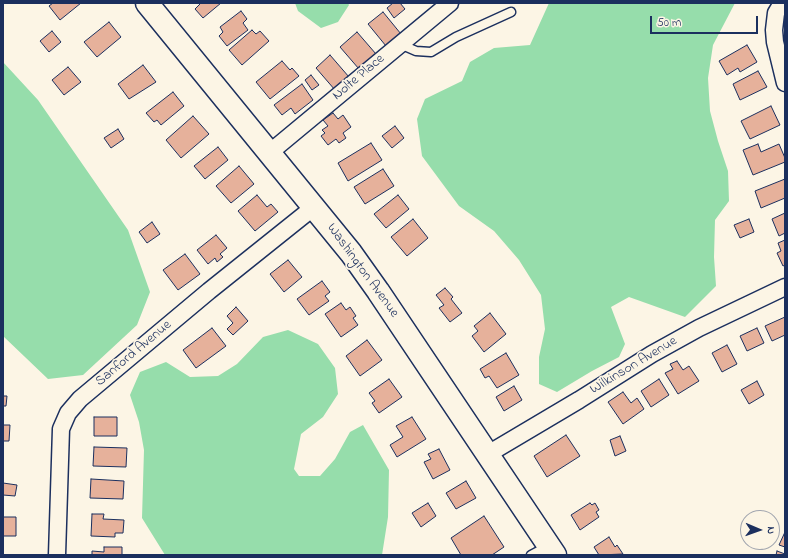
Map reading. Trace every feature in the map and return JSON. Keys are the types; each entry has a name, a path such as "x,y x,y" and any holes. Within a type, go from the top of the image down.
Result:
{"main road":[{"name":"Washington Avenue","path":"147,3 268,154 314,207 378,291 488,454 545,552"}],"street":[{"name":"Nolte Place","path":"268,154 450,3"},
{"path":"782,3 776,13 774,30 775,42 785,83"},
{"name":"Sanford Avenue","path":"57,555 62,429 68,413 80,399 209,291 314,207"},
{"name":"Wilkinson Avenue","path":"488,454 699,328 785,287"}],"lane":[{"path":"400,44 416,51 431,52 456,37 511,12"}],"green space":[{"path":"295,3 348,3 349,5 338,22 321,28 298,11"},
{"path":"549,3 735,3 713,45 708,78 710,111 728,171 729,201 715,220 714,257 716,286 685,317 629,297 611,307 625,344 619,357 557,392 539,384 539,357 545,329 541,295 519,260 494,231 459,206 422,156 417,119 425,99 462,81 470,62 494,48 530,45"},
{"path":"3,62 38,100 128,230 150,292 137,325 83,375 48,379 3,336"},
{"path":"288,330 318,344 335,368 338,394 323,417 301,434 294,469 299,476 320,476 335,459 350,432 363,425 389,470 388,517 382,555 165,555 142,518 144,450 139,422 130,395 140,372 166,362 190,377 218,376 237,364 263,337"}],"building":[{"path":"53,3 81,3 60,20 49,6"},
{"path":"201,3 221,3 203,18 195,9"},
{"path":"393,3 400,3 405,9 394,18 387,8"},
{"path":"241,11 247,19 243,23 248,30 227,46 219,36 223,32 220,27"},
{"path":"383,12 401,34 386,46 368,24"},
{"path":"109,22 121,37 97,57 84,42"},
{"path":"252,30 256,34 260,31 269,41 242,65 229,50"},
{"path":"52,31 61,42 49,52 40,41"},
{"path":"357,32 376,54 359,69 340,47"},
{"path":"747,45 757,62 740,72 738,68 727,75 719,61"},
{"path":"330,55 349,77 335,90 316,68"},
{"path":"282,61 290,70 292,68 299,76 270,99 256,82"},
{"path":"143,65 156,82 129,99 118,84"},
{"path":"68,67 81,82 64,95 52,80"},
{"path":"758,71 767,87 740,100 733,84"},
{"path":"311,75 319,85 312,90 305,80"},
{"path":"302,84 313,100 295,114 291,108 282,115 274,105"},
{"path":"173,92 184,106 161,125 157,120 154,122 146,113"},
{"path":"771,106 780,125 750,139 741,121"},
{"path":"333,113 338,119 343,115 351,127 343,133 346,138 339,143 336,139 328,145 321,136 325,133 322,130 328,126 323,120"},
{"path":"193,116 209,134 181,158 166,140"},
{"path":"395,126 404,138 392,148 382,136"},
{"path":"118,129 124,139 111,148 104,138"},
{"path":"371,143 382,160 348,181 338,163"},
{"path":"758,144 761,152 779,144 785,158 785,162 753,175 743,150"},
{"path":"218,147 228,160 205,179 194,166"},
{"path":"239,166 254,184 231,203 216,186"},
{"path":"383,169 394,186 365,204 354,187"},
{"path":"785,179 785,198 761,208 755,191"},
{"path":"257,195 267,207 271,204 278,212 255,231 238,211"},
{"path":"398,195 409,209 386,228 374,214"},
{"path":"785,213 785,233 779,236 772,219"},
{"path":"413,219 428,238 407,256 391,237"},
{"path":"749,219 754,232 740,238 734,225"},
{"path":"152,222 160,234 147,243 139,232"},
{"path":"216,235 227,248 220,254 223,257 217,262 215,258 208,264 197,250"},
{"path":"785,240 785,265 783,266 777,253 781,251 778,243"},
{"path":"185,254 200,274 178,290 163,270"},
{"path":"288,260 302,277 284,292 270,274"},
{"path":"322,281 330,292 325,296 329,301 309,315 297,299"},
{"path":"445,288 453,297 451,299 462,313 450,322 439,308 444,305 436,295"},
{"path":"341,303 346,310 350,307 356,316 353,318 358,325 341,337 325,314"},
{"path":"236,307 248,321 233,335 227,329 233,323 227,316"},
{"path":"490,313 506,334 484,352 472,336 478,331 474,326"},
{"path":"785,317 785,335 772,341 765,326"},
{"path":"212,328 226,346 196,368 183,350"},
{"path":"757,328 764,343 747,351 740,336"},
{"path":"367,340 382,360 360,376 346,356"},
{"path":"727,345 737,364 722,372 712,353"},
{"path":"506,353 519,375 497,388 489,376 485,378 480,369"},
{"path":"677,361 683,370 689,366 699,381 678,394 665,373 673,369 670,364"},
{"path":"389,379 402,397 379,413 372,403 375,401 369,393"},
{"path":"659,379 669,395 651,407 641,391"},
{"path":"757,381 764,395 749,404 741,390"},
{"path":"514,386 522,400 504,411 496,397"},
{"path":"623,392 631,403 637,398 644,409 623,424 608,402"},
{"path":"3,396 7,396 6,406 3,406"},
{"path":"94,417 117,417 117,436 94,436"},
{"path":"412,417 426,439 397,457 390,445 403,437 396,426"},
{"path":"3,425 10,425 9,441 3,441"},
{"path":"566,435 580,456 547,477 534,456"},
{"path":"620,436 626,451 615,456 610,440"},
{"path":"94,447 127,448 126,467 93,466"},
{"path":"439,449 450,470 433,479 424,462 431,459 428,454"},
{"path":"91,479 124,481 123,499 90,498"},
{"path":"466,481 476,498 456,509 446,493"},
{"path":"3,483 17,485 15,496 3,495"},
{"path":"428,503 436,516 421,527 412,513"},
{"path":"590,503 592,505 595,503 599,510 596,512 599,517 580,530 571,515"},
{"path":"92,514 104,514 103,519 124,520 123,533 115,533 115,537 91,536"},
{"path":"484,516 504,547 492,555 461,555 451,538"},
{"path":"3,517 16,517 16,536 3,536"},
{"path":"785,532 785,547 780,545"},
{"path":"609,537 615,547 617,545 623,554 599,555 594,547"},
{"path":"104,547 122,547 122,555 92,555 92,551 104,552"},
{"path":"777,551 785,554 785,555 776,555"}]}
